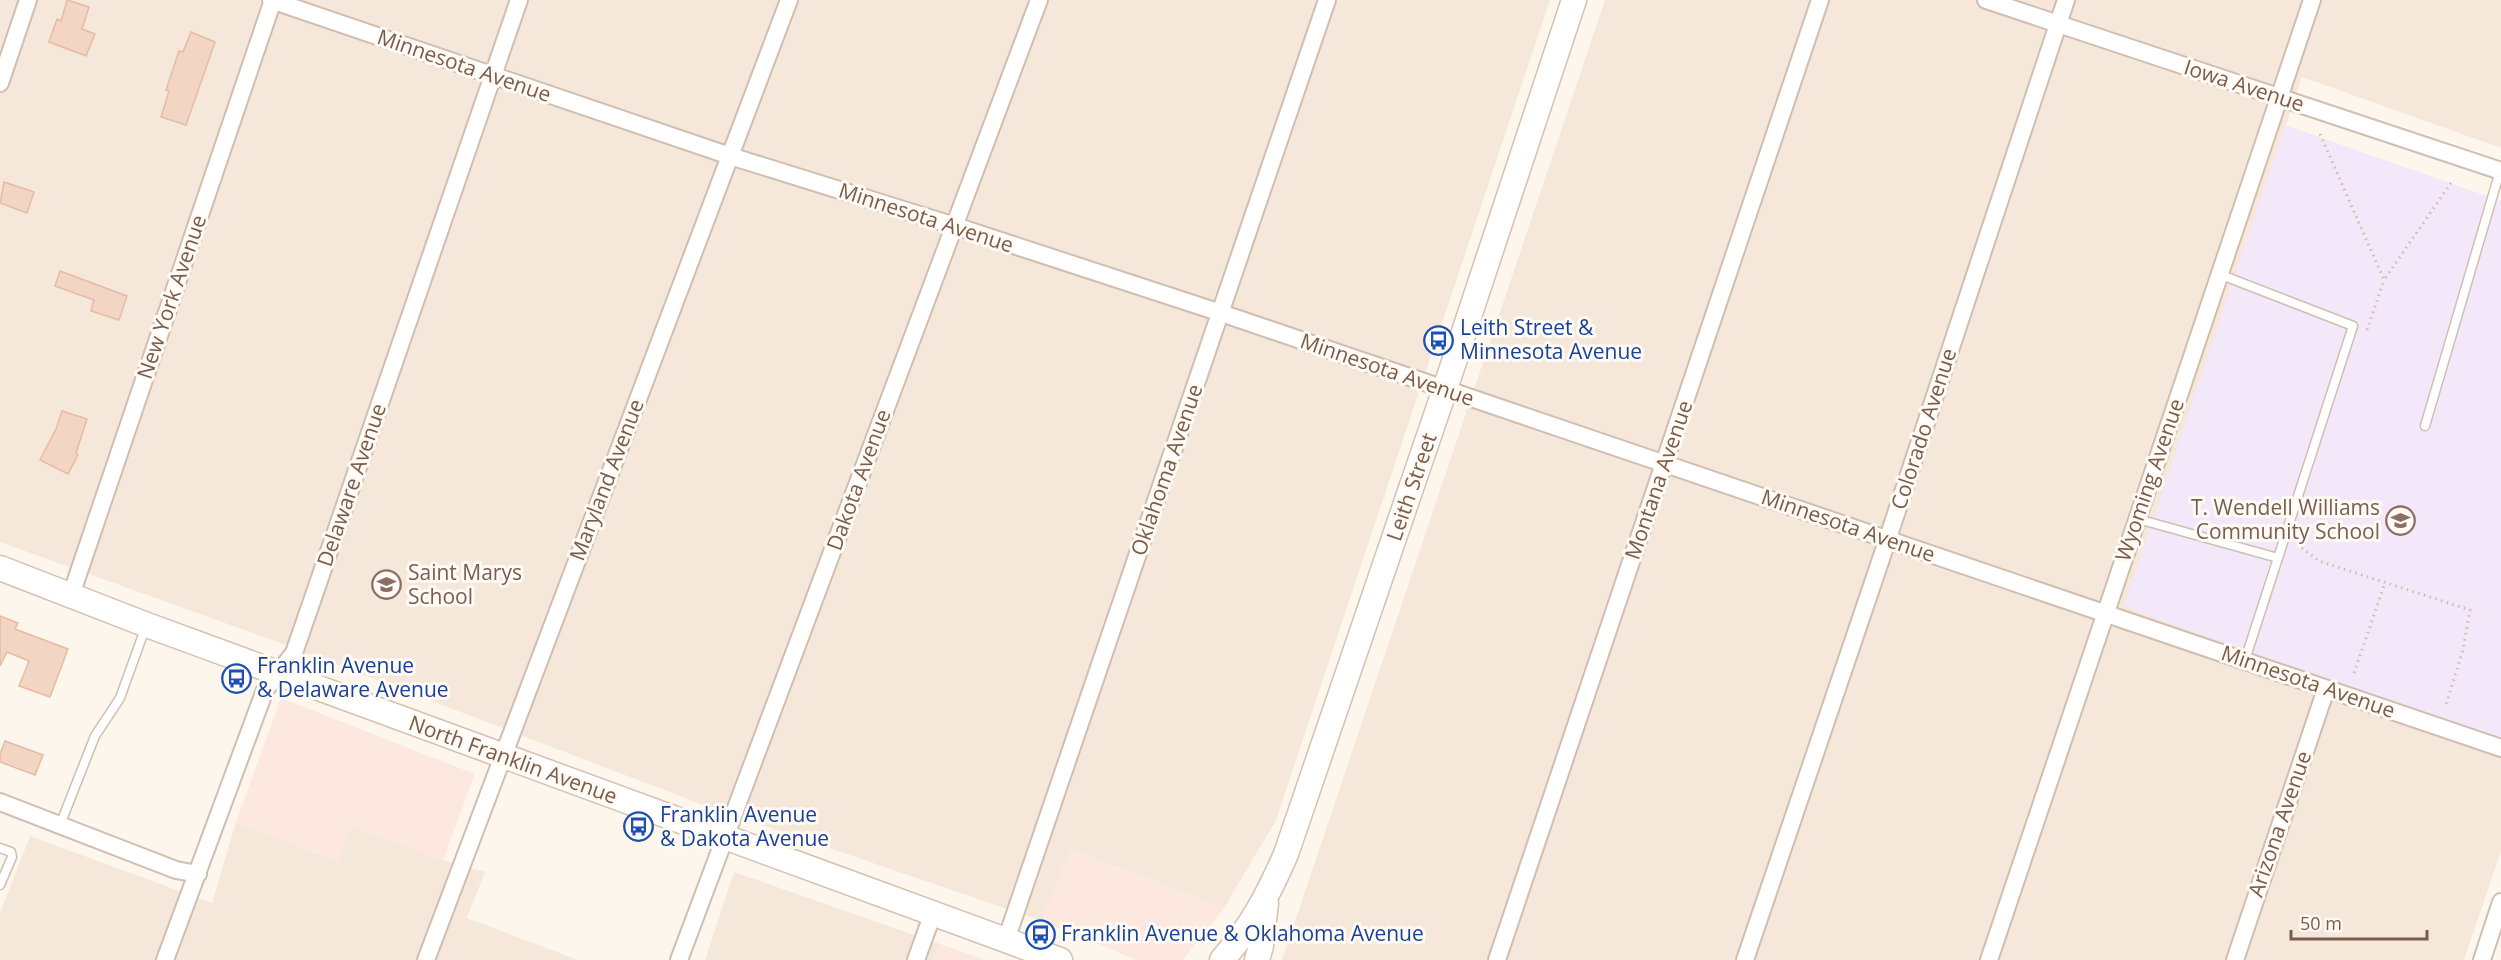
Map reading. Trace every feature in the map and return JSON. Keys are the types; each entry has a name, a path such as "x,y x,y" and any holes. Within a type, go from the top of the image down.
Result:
{"street":[{"path":"0,83 28,0"},
{"name":"Minnesota Avenue","path":"273,0 730,156 955,226 1221,313 2501,748"},
{"name":"New York Avenue","path":"70,595 273,0"},
{"name":"Delaware Avenue","path":"165,960 265,690 294,653 519,0"},
{"name":"Maryland Avenue","path":"426,960 789,0"},
{"name":"Dakota Avenue","path":"679,960 1039,0"},
{"name":"Oklahoma Avenue","path":"1006,940 1020,906 1327,0"},
{"name":"Leith Street","path":"1222,960 1237,943 1266,901 1286,854 1445,389 1574,0"},
{"name":"Montana Avenue","path":"1497,960 1820,0"},
{"name":"Iowa Avenue","path":"1986,0 2501,170"},
{"name":"Colorado Avenue","path":"1745,960 1888,540 2066,0"},
{"name":"Wyoming Avenue","path":"1989,960 2312,0"},
{"name":"North Franklin Avenue","path":"0,568 147,626 1060,960"},
{"name":"Arizona Avenue","path":"2235,960 2326,689"},
{"path":"0,802 176,870 198,874"},
{"path":"1257,960 1261,946 1266,901"},
{"path":"2482,960 2501,902"},
{"path":"916,960 933,913"}],"lane":[{"path":"2425,426 2501,170"},
{"path":"2219,274 2353,326 2245,660"},
{"path":"2138,519 2278,558"},
{"path":"60,825 95,736 120,698 147,626"},
{"path":"0,848 11,852 12,857 0,885"}],"path":[{"path":"2320,134 2384,280 2454,180"},
{"path":"2296,542 2319,561 2470,610 2463,650 2446,704"},
{"path":"2354,673 2385,583"}],"shaded area":[{"path":"0,0 1550,0 1276,820 1224,908 1071,850 1042,921 698,803 275,641 0,542"},
{"path":"1605,0 2501,0 2501,148 2302,77 2125,606 2501,747 2501,851 2464,960 1282,960"},
{"path":"2285,125 2501,201 2501,747 2124,606"},
{"path":"281,698 475,774 443,860 351,826 338,861 236,822"},
{"path":"236,822 337,861 351,826 443,860 485,872 467,918 578,960 0,960 0,913 30,836 212,903"},
{"path":"1070,850 1224,908 1183,960 1136,960 1042,921"},
{"path":"734,872 940,944 934,960 705,960"},
{"path":"940,944 986,960 934,960"}],"building":[{"path":"67,0 89,7 82,29 95,34 86,56 49,42 57,19 61,21"},
{"path":"191,32 215,42 186,125 161,117 169,91 166,90 179,51 183,52"},
{"path":"4,182 34,192 27,213 0,203"},
{"path":"60,271 127,296 119,320 91,311 94,300 55,286"},
{"path":"62,411 87,419 76,453 78,455 68,474 40,460 56,429"},
{"path":"0,616 18,623 15,629 68,649 50,697 19,686 29,661 7,652 0,666"},
{"path":"5,741 43,755 35,775 0,762 0,754"}],"place":[{"name":"Leith Street & Minnesota Avenue","path":"1439,340"},
{"name":"T. Wendell Williams Community School","path":"2401,520"},
{"name":"Saint Marys School","path":"387,585"},
{"name":"Franklin Avenue & Delaware Avenue","path":"236,678"},
{"name":"Franklin Avenue & Dakota Avenue","path":"639,827"},
{"name":"Franklin Avenue & Oklahoma Avenue","path":"1040,934"}]}
